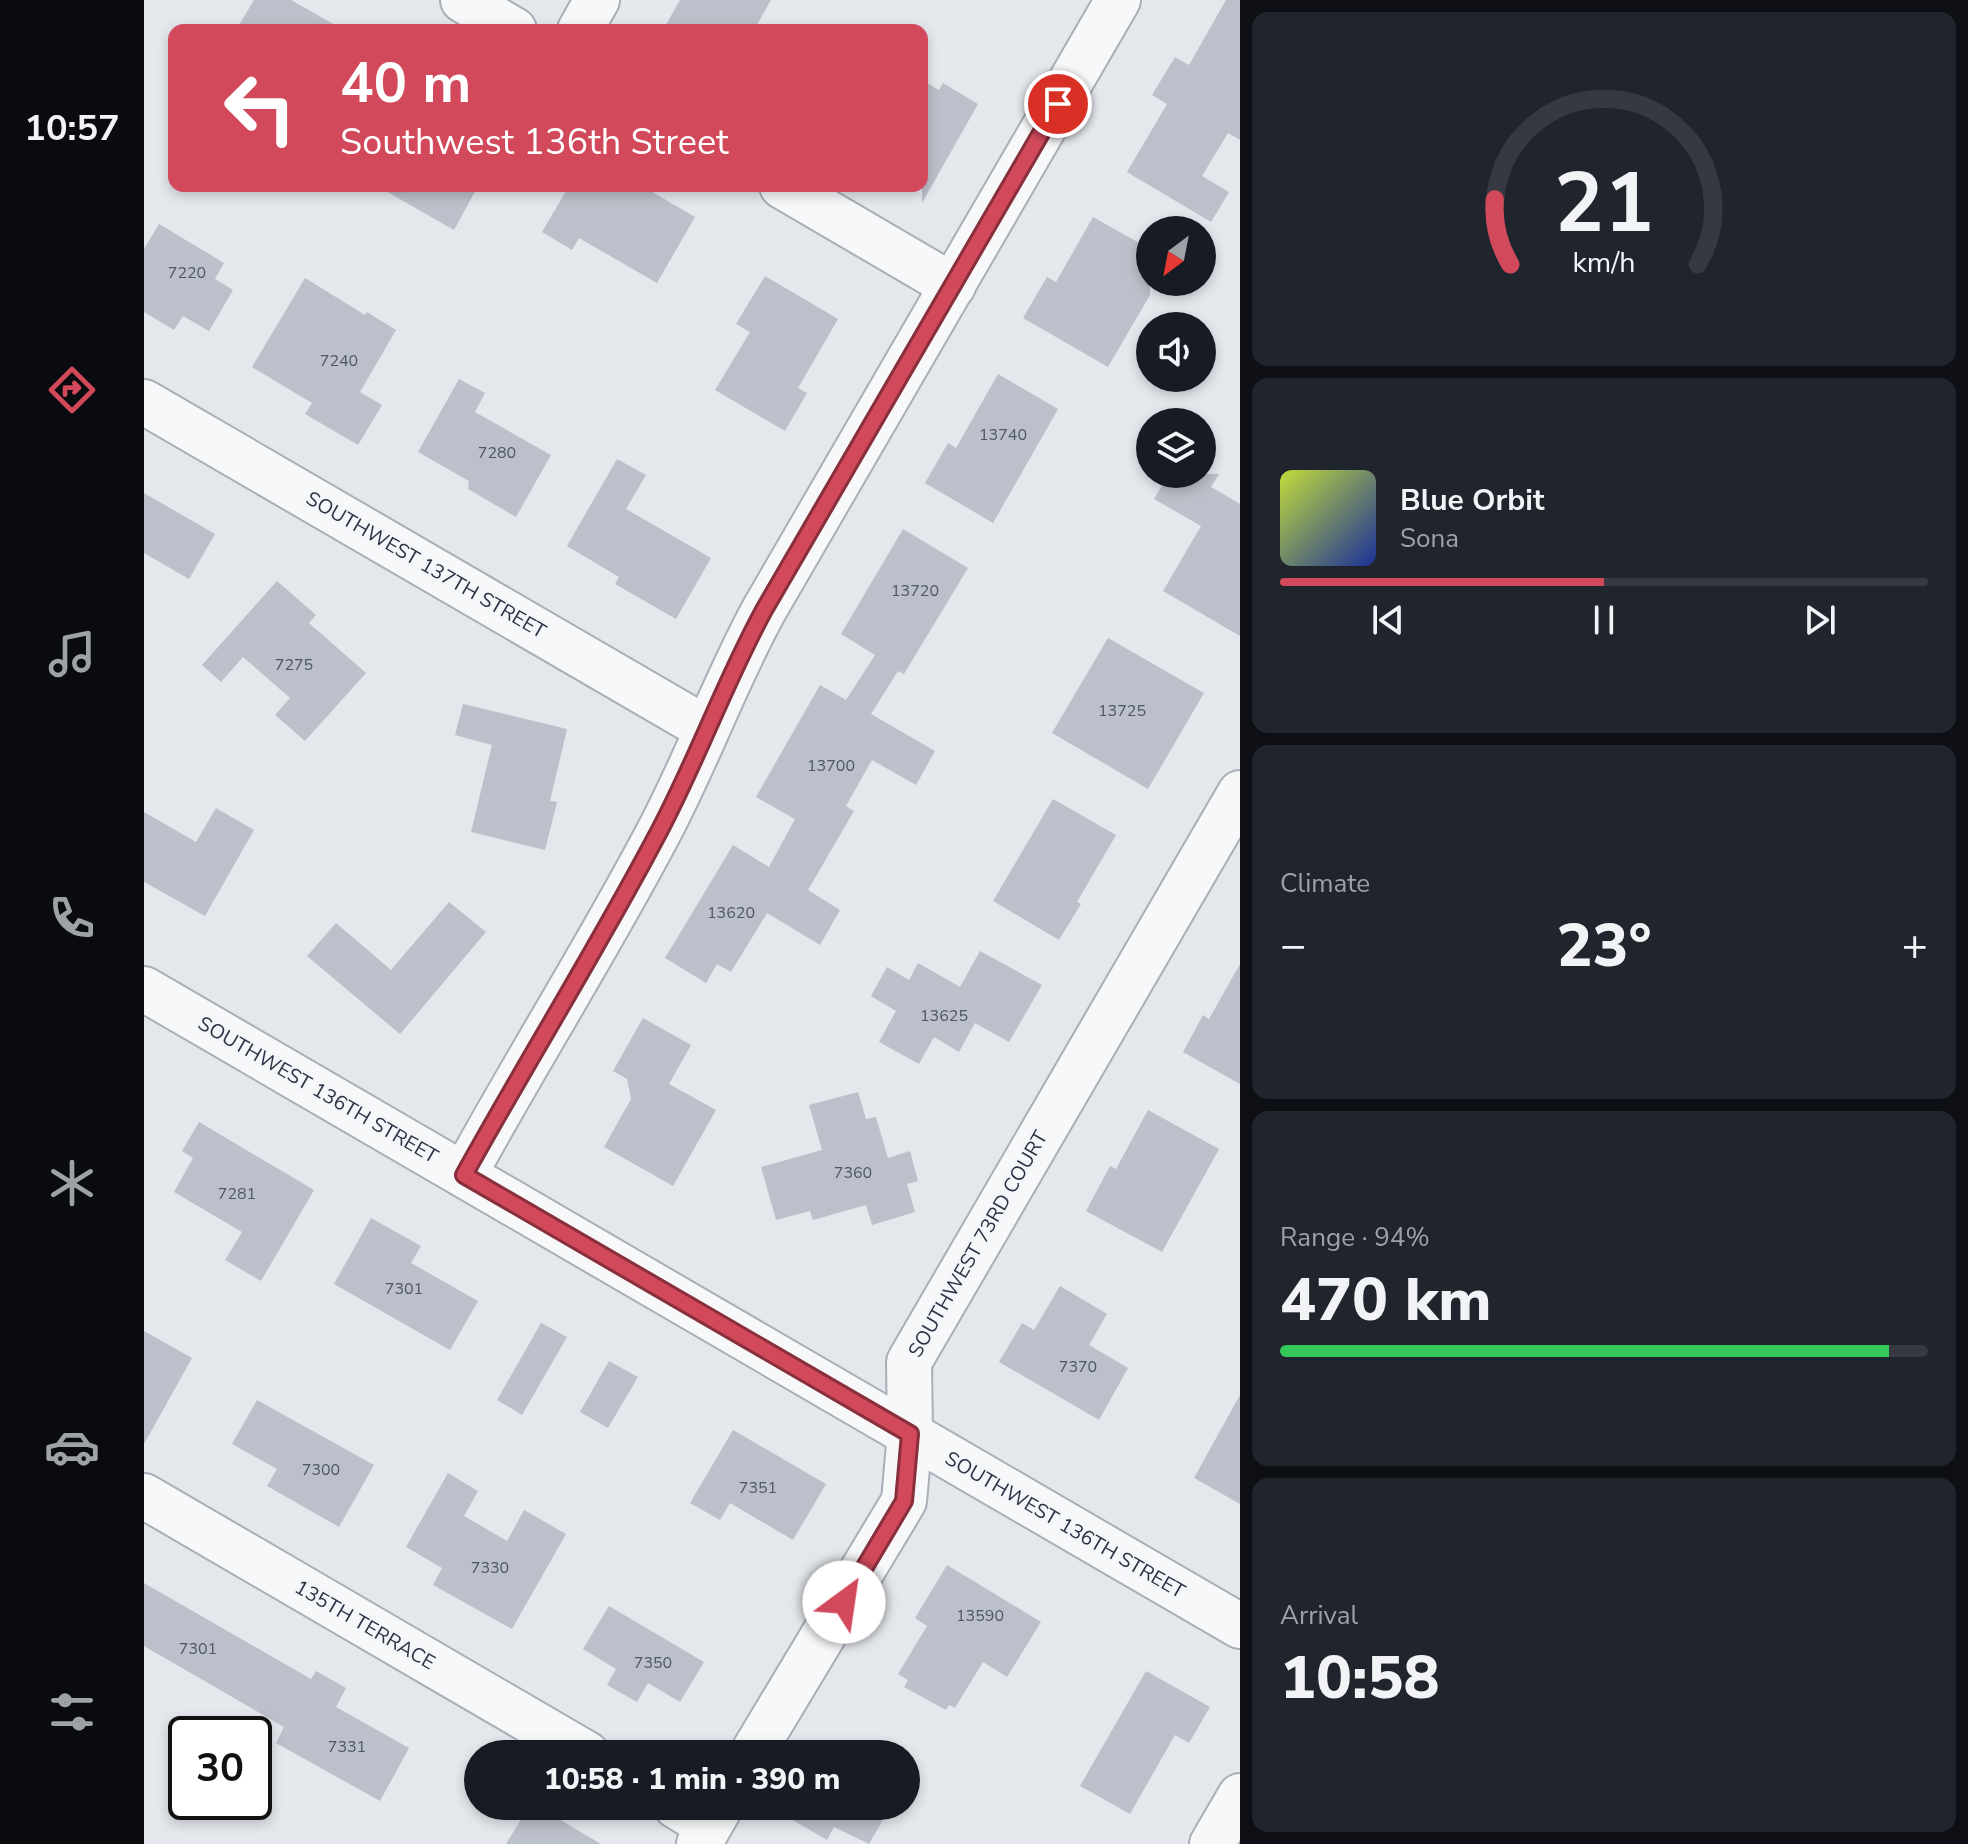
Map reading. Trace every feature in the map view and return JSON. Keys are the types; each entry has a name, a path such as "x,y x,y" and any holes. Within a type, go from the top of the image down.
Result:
{"street":[{"path":"463,0 504,24"},
{"path":"583,24 597,0"},
{"path":"464,1175 654,843 694,763 728,680 764,610 1118,0"},
{"path":"792,192 953,286"},
{"name":"SOUTHWEST 137TH STREET","path":"144,402 707,729"},
{"name":"SOUTHWEST 73RD COURT","path":"760,1740 904,1501 910,1434 909,1362 1240,793"},
{"name":"SOUTHWEST 136TH STREET","path":"144,989 1240,1626"},
{"name":"135TH TERRACE","path":"144,1496 563,1740"},
{"path":"1212,1844 1240,1796"}],"building":[{"path":"254,0 291,0 333,24 240,24"},
{"path":"680,0 771,0 757,24 666,24"},
{"path":"1226,0 1240,0 1240,140 1228,133 1202,176 1229,192 1215,216 1201,216 1127,172 1167,104 1152,95 1175,57 1189,65"},
{"path":"943,83 978,104 922,203 922,192 928,192 928,84 939,90"},
{"path":"388,192 475,192 454,230"},
{"path":"565,192 652,192 695,217 657,283 579,238 572,250 542,232"},
{"path":"1093,217 1136,241 1136,296 1149,296 1140,312 1136,312 1136,319 1108,367 1023,318 1047,277 1056,282"},
{"path":"159,224 224,263 215,279 233,290 209,331 183,316 174,330 144,312 144,249"},
{"path":"765,276 838,319 798,388 807,393 785,431 715,390 750,332 736,324"},
{"path":"305,278 396,330 360,392 382,405 358,445 305,414 312,403 252,367"},
{"path":"998,374 1058,409 993,523 925,483 948,443 956,448"},
{"path":"459,379 485,393 475,412 551,455 516,517 468,489 469,481 418,452"},
{"path":"617,459 646,475 626,509 711,558 676,619 615,584 619,577 567,546"},
{"path":"1161,488 1213,488 1240,504 1240,636 1163,591 1201,526 1154,499"},
{"path":"144,493 215,534 189,579 144,553"},
{"path":"903,529 968,568 904,674 898,671 871,714 935,751 916,785 872,760 846,806 854,811 808,890 840,910 820,945 767,913 731,972 717,964 706,983 665,958 733,845 769,867 795,819 756,797 820,685 846,700 875,655 841,634"},
{"path":"277,581 316,615 309,623 366,673 305,741 275,715 290,698 243,657 221,682 202,665"},
{"path":"1108,638 1204,693 1148,789 1052,733"},
{"path":"463,704 567,729 550,801 557,802 545,850 471,832 492,745 455,735"},
{"path":"1053,799 1116,835 1059,940 993,901"},
{"path":"216,808 254,830 205,916 144,882 144,812 196,842"},
{"path":"449,902 486,932 400,1034 307,956 336,923 391,970"},
{"path":"980,951 1042,985 1009,1042 975,1023 959,1052 934,1037 919,1064 879,1042 896,1011 871,996 887,967 909,980 918,963 960,987"},
{"path":"1240,964 1240,1084 1183,1052 1203,1015 1209,1019"},
{"path":"643,1018 691,1045 669,1084 716,1110 673,1186 604,1147 631,1099 627,1079 613,1071"},
{"path":"858,1092 866,1119 876,1117 888,1158 910,1151 918,1181 907,1184 915,1212 872,1225 866,1205 813,1220 810,1211 776,1220 761,1167 822,1150 809,1105"},
{"path":"1148,1110 1219,1149 1162,1252 1086,1211 1110,1166 1116,1169"},
{"path":"199,1122 314,1190 261,1281 225,1260 242,1232 174,1192 193,1158 182,1151"},
{"path":"371,1218 421,1246 411,1263 478,1301 450,1350 334,1284"},
{"path":"1060,1286 1107,1314 1089,1345 1128,1368 1099,1420 999,1362 1022,1323 1034,1330"},
{"path":"541,1323 567,1337 522,1415 497,1400"},
{"path":"144,1331 192,1358 144,1444"},
{"path":"609,1361 638,1377 608,1428 580,1412"},
{"path":"1240,1395 1240,1504 1194,1478"},
{"path":"257,1400 374,1465 339,1527 267,1486 277,1469 232,1444"},
{"path":"733,1430 826,1484 793,1540 730,1503 720,1520 690,1503"},
{"path":"448,1473 478,1491 464,1516 507,1541 524,1510 566,1534 512,1629 433,1585 442,1568 406,1547"},
{"path":"947,1565 1041,1622 1007,1677 983,1662 955,1708 949,1705 946,1710 904,1687 908,1680 898,1674 927,1626 915,1618"},
{"path":"144,1583 311,1679 316,1671 346,1688 336,1707 409,1748 380,1801 276,1743 284,1727 272,1720 272,1716 265,1716 144,1646"},
{"path":"609,1606 704,1662 680,1702 648,1683 637,1702 607,1685 616,1669 583,1649"},
{"path":"1146,1671 1210,1707 1189,1743 1175,1735 1130,1814 1080,1786"},
{"path":"521,1820 561,1820 601,1844 506,1844"},
{"path":"793,1820 883,1820 869,1844 834,1827 827,1840"}],"route":[{"path":"844,1602 904,1501 910,1434 464,1175 654,843 694,763 744,646 1058,104"}]}
